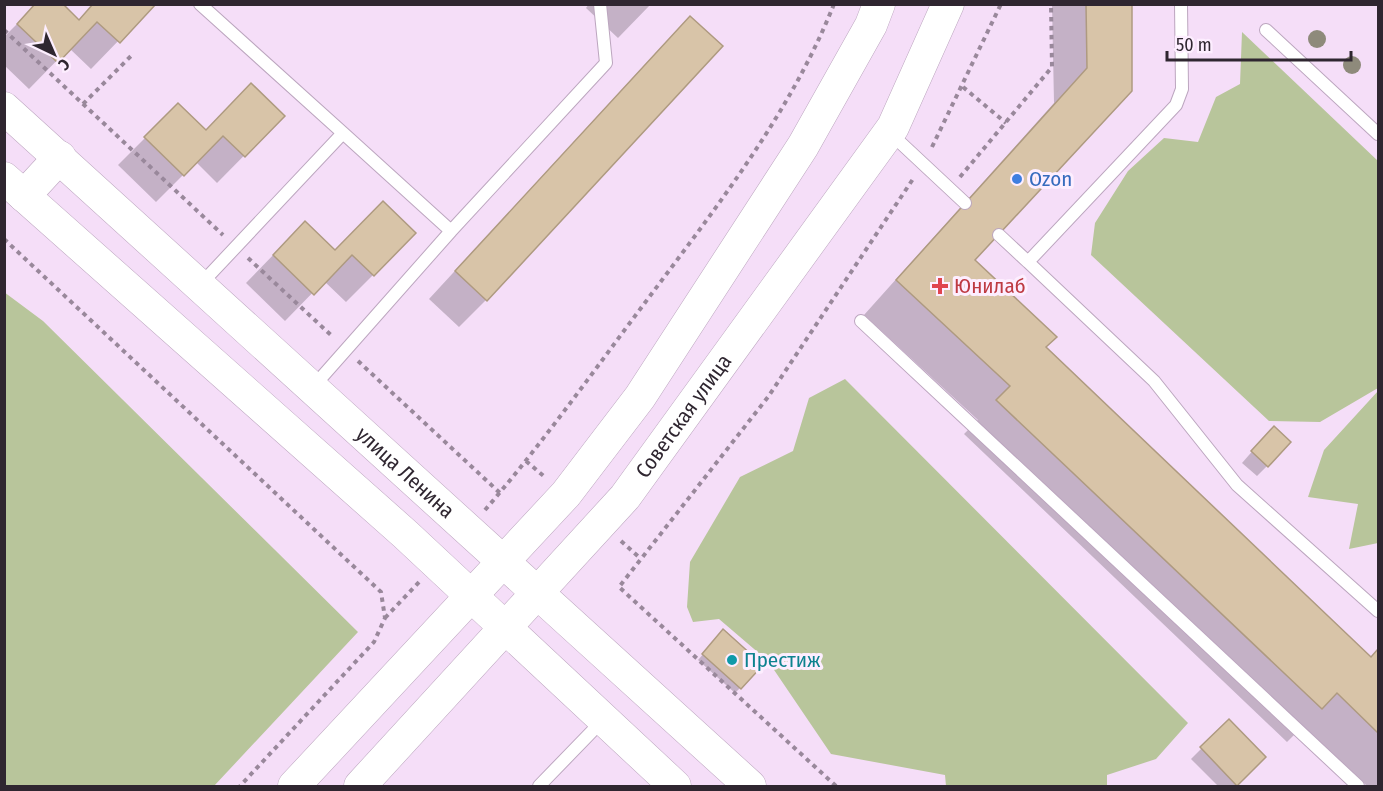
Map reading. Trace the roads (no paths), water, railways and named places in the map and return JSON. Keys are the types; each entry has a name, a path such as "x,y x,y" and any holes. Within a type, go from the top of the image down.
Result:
{"street":[{"path":"294,786 566,494 640,397 803,146 871,25 879,4"},
{"name":"Советская улица","path":"360,786 625,497 889,132 948,4"},
{"name":"улица Ленина","path":"4,108 750,786"},
{"path":"60,157 14,187 436,564 675,786"}],"lane":[{"path":"200,4 451,231"},
{"path":"312,388 451,231 606,63 600,4"},
{"path":"1028,261 1176,105 1182,88 1181,4"},
{"path":"1266,30 1378,134"},
{"path":"889,132 965,203"},
{"path":"200,285 343,134"},
{"path":"999,235 1154,381 1237,485 1378,611"},
{"path":"861,321 1358,786"},
{"path":"539,786 603,720"}],"place":[{"name":"Ozon","path":"1017,179"},
{"name":"Юнилаб","path":"940,286"},
{"name":"Престиж","path":"732,660"}]}
